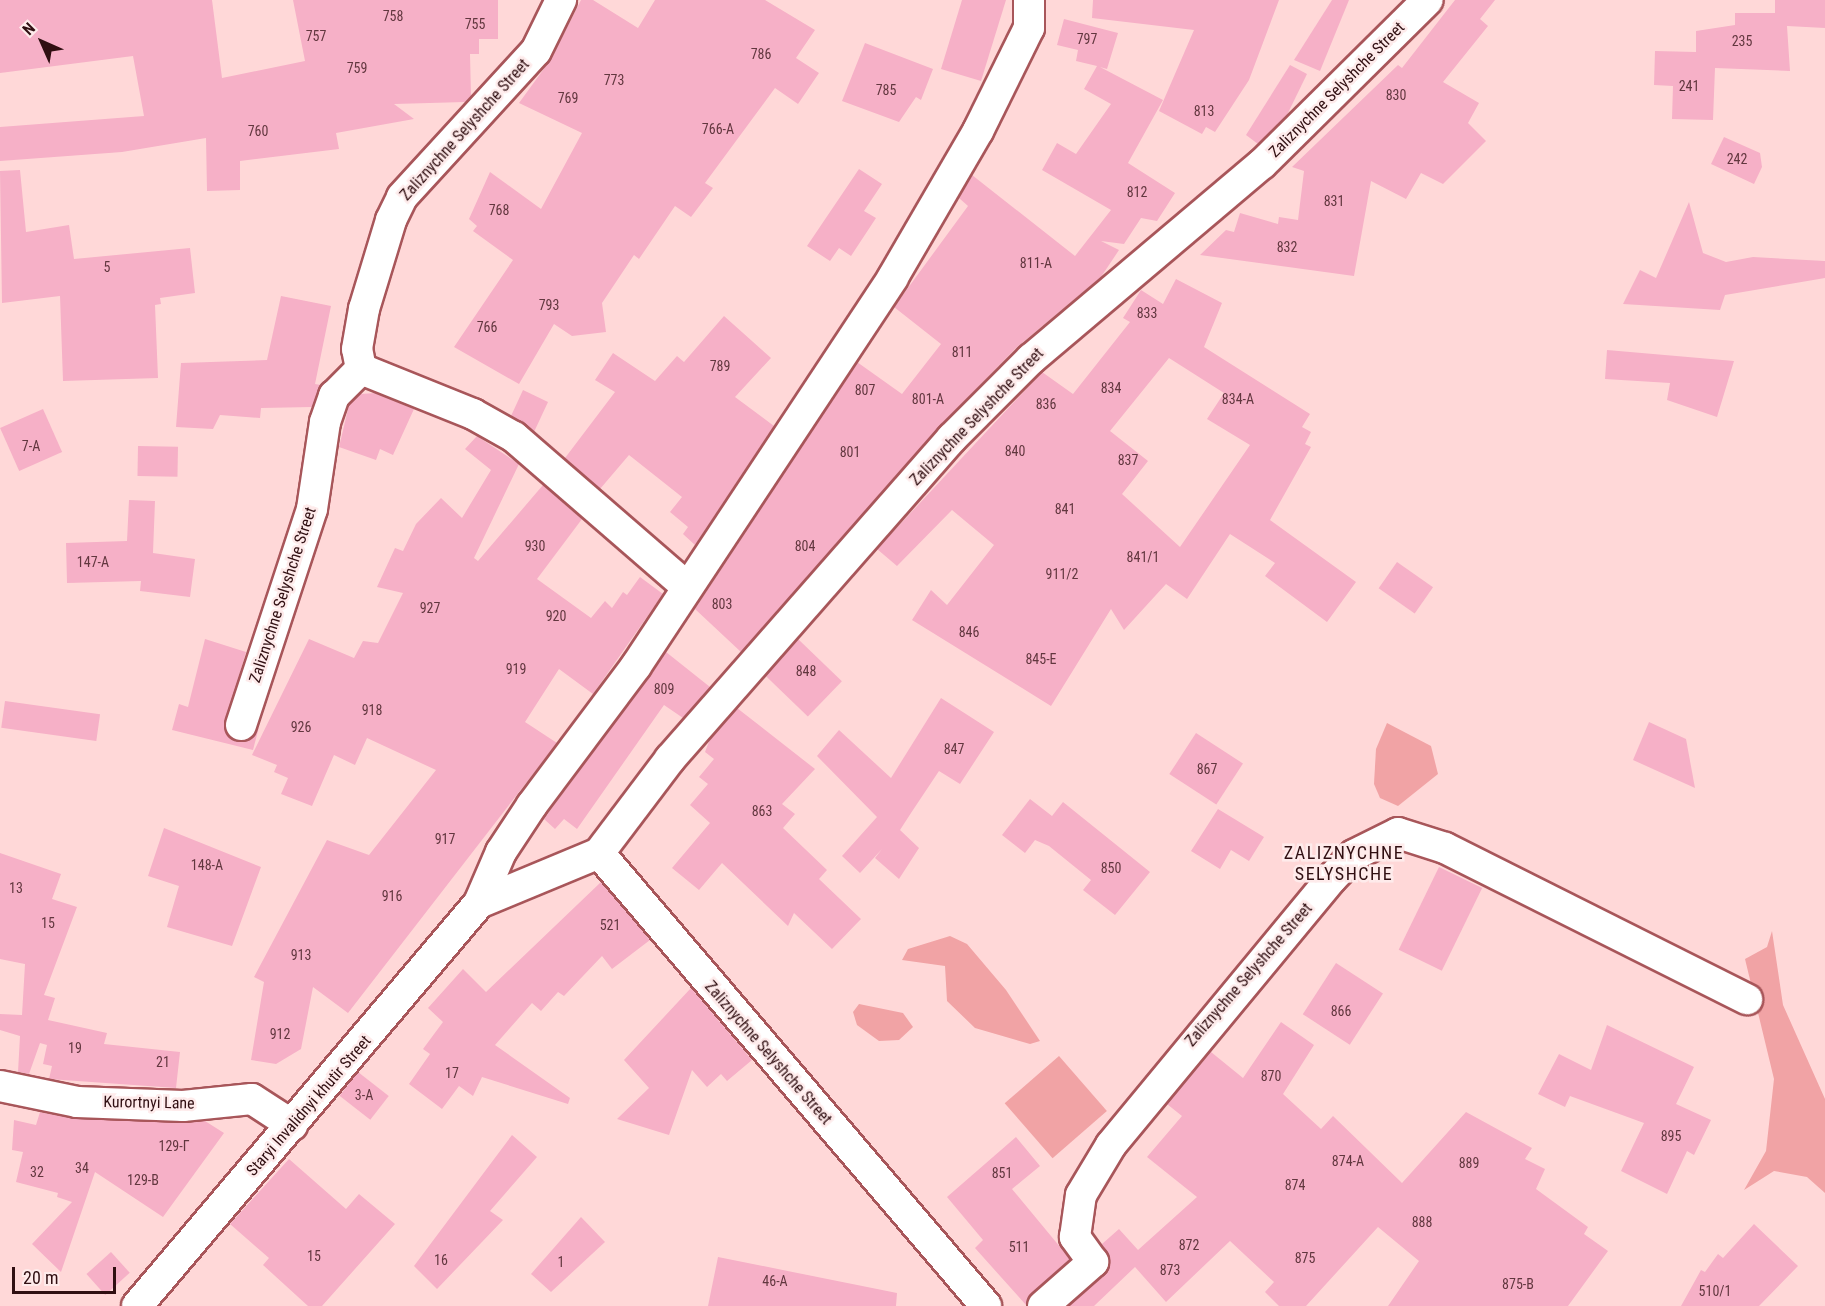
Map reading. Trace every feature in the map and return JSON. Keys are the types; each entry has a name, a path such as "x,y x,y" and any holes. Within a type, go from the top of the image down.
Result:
{"street":[{"name":"Zaliznychne Selyshche Street","path":"241,725 312,509 325,422 334,396 361,369 357,349 364,309 402,196 500,96 536,51 561,0"},
{"path":"479,903 526,815 636,666 686,586 893,278 978,131 1029,28 1029,0"},
{"name":"Zaliznychne Selyshche Street","path":"986,1306 599,853 670,759 952,438 1031,358 1262,164 1428,0"},
{"path":"361,369 473,414 514,436 686,586"},
{"name":"Zaliznychne Selyshche Street","path":"1043,1306 1092,1262 1075,1237 1081,1195 1111,1145 1332,878 1354,855 1398,833 1445,848 1747,999"},
{"path":"479,903 599,853"},
{"name":"Staryi Invalidnyi khutir Street","path":"137,1306 479,903"},
{"name":"Kurortnyi Lane","path":"0,1086 89,1102 183,1106 252,1099 292,1125"}],"shaded area":[{"path":"1387,723 1431,746 1438,774 1398,806 1380,798 1374,784 1376,749"},
{"path":"1772,931 1783,1005 1825,1099 1825,1193 1807,1177 1774,1171 1744,1190 1766,1151 1774,1079 1745,959 1767,947"},
{"path":"950,936 967,944 1006,990 1040,1041 1030,1044 975,1028 947,1001 945,966 902,960 908,949"},
{"path":"859,1004 903,1013 913,1027 899,1040 879,1041 857,1025 853,1012"},
{"path":"1059,1056 1107,1111 1053,1158 1005,1103"}],"building":[{"path":"0,0 212,0 222,78 305,61 293,0 498,0 498,39 479,39 479,54 470,54 471,96 465,102 394,104 414,119 336,133 339,149 240,161 240,190 207,191 206,138 122,152 0,161 0,127 144,116 133,56 0,73"},
{"path":"581,0 593,0 638,28 655,0 765,0 815,30 796,58 819,73 798,104 775,88 705,183 713,188 691,217 675,206 639,259 634,255 602,303 606,332 572,336 554,324 519,384 454,347 513,260 473,231 477,226 469,219 490,172 541,209 582,133 519,103 551,59"},
{"path":"962,0 1006,0 981,81 941,69"},
{"path":"1093,0 1279,0 1249,80 1215,132 1206,127 1202,134 1159,111 1194,30 1092,18"},
{"path":"1332,0 1349,0 1320,71 1294,60"},
{"path":"1455,0 1495,0 1480,19 1488,26 1443,82 1479,103 1468,123 1486,141 1443,184 1421,173 1406,199 1371,181 1354,276 1200,255 1226,230 1234,232 1240,213 1278,224 1279,217 1298,220 1304,171 1292,167 1398,65 1402,68"},
{"path":"1775,0 1825,0 1825,28 1787,26 1790,71 1715,68 1713,120 1672,119 1673,86 1654,85 1655,51 1696,52 1696,31 1735,25 1735,13 1775,13"},
{"path":"1064,19 1118,33 1107,69 1100,67 1163,100 1128,163 1175,193 1157,221 1141,218 1124,244 1101,241 1119,250 1101,277 1016,348 940,426 741,652 695,609 857,362 902,394 941,344 894,307 968,206 959,198 972,175 1075,256 1111,210 1042,170 1057,143 1076,154 1111,104 1084,89 1097,66 1076,61 1078,50 1057,45"},
{"path":"865,43 933,69 921,100 916,97 899,122 842,101"},
{"path":"1290,65 1307,74 1287,115 1258,144 1246,135"},
{"path":"1724,137 1760,153 1762,167 1754,184 1711,164"},
{"path":"859,169 882,184 864,211 876,218 851,256 839,248 830,261 807,246"},
{"path":"20,170 26,232 69,225 74,259 190,248 195,293 160,298 161,304 155,305 158,378 63,381 60,296 2,303 0,171"},
{"path":"1689,202 1703,253 1726,262 1753,257 1825,261 1825,278 1725,295 1720,310 1623,304 1640,270 1656,278"},
{"path":"1176,279 1222,303 1204,347 1310,414 1302,427 1311,432 1305,444 1311,447 1270,520 1356,582 1327,622 1265,576 1275,563 1230,534 1187,599 1166,584 1124,630 1111,609 1051,706 912,620 931,590 947,605 994,545 952,510 897,566 877,549 1042,372 1073,394 1130,322 1123,318 1141,290 1163,304","holes":["1169,358 1224,393 1207,419 1250,445 1180,547 1122,494 1148,461 1110,431"]},
{"path":"281,296 331,306 315,384 321,385 312,407 261,408 260,418 220,415 213,429 176,427 181,363 267,360"},
{"path":"724,316 771,358 735,397 774,426 695,545 683,534 688,527 670,512 682,497 629,455 600,489 565,458 615,392 595,380 613,353 655,381 677,356 684,362"},
{"path":"1607,350 1734,361 1717,417 1667,400 1670,383 1605,379"},
{"path":"523,390 548,402 534,432 511,416"},
{"path":"376,393 414,409 393,455 380,449 376,460 339,447 349,405 360,394"},
{"path":"43,409 62,452 19,471 0,428"},
{"path":"477,436 519,464 474,558 478,561 543,485 582,519 537,579 591,618 605,601 612,608 623,592 627,595 640,577 663,594 593,694 559,669 525,722 557,743 348,1013 313,987 301,1049 276,1064 251,1060 264,982 254,977 327,840 369,855 436,770 367,738 355,765 334,755 312,806 281,794 288,778 274,772 277,765 252,755 309,639 354,658 363,641 378,643 403,593 377,587 395,548 403,551 416,524 441,498 462,518 491,470 465,449"},
{"path":"138,446 178,447 177,477 137,476"},
{"path":"129,500 155,501 153,553 195,559 190,597 140,591 141,581 67,583 66,543 127,541"},
{"path":"1397,562 1433,587 1415,613 1379,588"},
{"path":"205,639 246,652 224,728 229,737 244,742 259,727 253,750 172,730 179,704 188,707"},
{"path":"798,639 842,681 808,717 764,674"},
{"path":"666,652 710,687 683,718 664,705 577,829 564,819 555,829 544,819"},
{"path":"941,698 994,732 960,784 939,771 900,830 919,848 899,879 875,858 882,849 860,873 842,856 877,817 817,756 839,730 891,778"},
{"path":"5,701 100,714 96,741 1,728"},
{"path":"737,708 815,769 782,804 795,814 783,828 827,870 819,879 861,919 832,949 794,913 788,926 722,863 699,890 672,868 710,823 690,805 708,784 699,777 714,759 705,752 710,739"},
{"path":"1649,722 1686,739 1695,788 1633,760"},
{"path":"1196,733 1243,763 1216,805 1169,774"},
{"path":"1030,799 1052,816 1063,802 1150,872 1115,915 1083,890 1091,880 1049,846 1035,840 1025,853 1002,835"},
{"path":"1218,809 1264,837 1249,861 1231,850 1220,869 1191,851"},
{"path":"164,828 261,867 232,946 167,927 179,886 148,876"},
{"path":"0,853 61,874 52,899 77,907 44,995 55,998 48,1020 107,1033 104,1044 180,1052 176,1088 49,1079 52,1066 43,1064 47,1045 40,1043 29,1074 18,1072 20,1036 0,1030 0,1014 22,1015 25,964 0,959"},
{"path":"1439,867 1482,888 1442,971 1399,950"},
{"path":"601,882 650,940 612,969 602,956 564,996 558,992 541,1011 532,1003 495,1045 570,1098 568,1104 482,1077 473,1096 459,1086 442,1109 409,1084 430,1054 423,1049 443,1022 428,1008 463,969 486,992"},
{"path":"1336,963 1383,993 1350,1045 1303,1014"},
{"path":"691,988 752,1060 727,1081 721,1074 707,1087 692,1070 669,1135 617,1119 649,1088 624,1060"},
{"path":"1281,1022 1314,1045 1283,1094 1321,1129 1333,1116 1402,1183 1466,1112 1532,1148 1525,1159 1545,1169 1536,1189 1588,1227 1584,1234 1608,1251 1568,1306 1388,1306 1419,1261 1378,1227 1306,1306 1279,1306 1265,1292 1274,1282 1230,1241 1166,1302 1135,1267 1094,1306 1069,1306 1109,1269 1102,1244 1119,1229 1138,1250 1197,1197 1147,1157 1182,1116 1167,1104 1211,1052 1243,1078"},
{"path":"1607,1025 1694,1067 1676,1104 1711,1120 1694,1155 1687,1151 1667,1194 1621,1171 1644,1123 1570,1096 1565,1107 1538,1094 1559,1054 1591,1070"},
{"path":"358,1072 389,1096 370,1120 340,1096"},
{"path":"40,1112 76,1119 205,1121 224,1133 163,1217 95,1172 61,1272 32,1244 72,1202 57,1197 58,1193 16,1182 23,1152 12,1150 14,1120 36,1125"},
{"path":"512,1135 537,1157 490,1211 503,1220 437,1289 414,1266"},
{"path":"1016,1137 1040,1166 1012,1189 1070,1259 1032,1293 1026,1305 975,1248 983,1240 947,1197"},
{"path":"289,1159 346,1209 359,1194 395,1224 322,1306 308,1306 263,1265 269,1258 230,1224"},
{"path":"581,1217 605,1242 551,1292 531,1274"},
{"path":"1754,1224 1798,1266 1759,1306 1681,1306 1701,1270 1705,1272 1718,1254 1723,1258"},
{"path":"111,1252 130,1273 105,1295 86,1274"},
{"path":"718,1257 897,1293 896,1306 708,1306"}],"district":[{"name":"ZALIZNYCHNE SELYSHCHE","path":"1344,864"}]}
